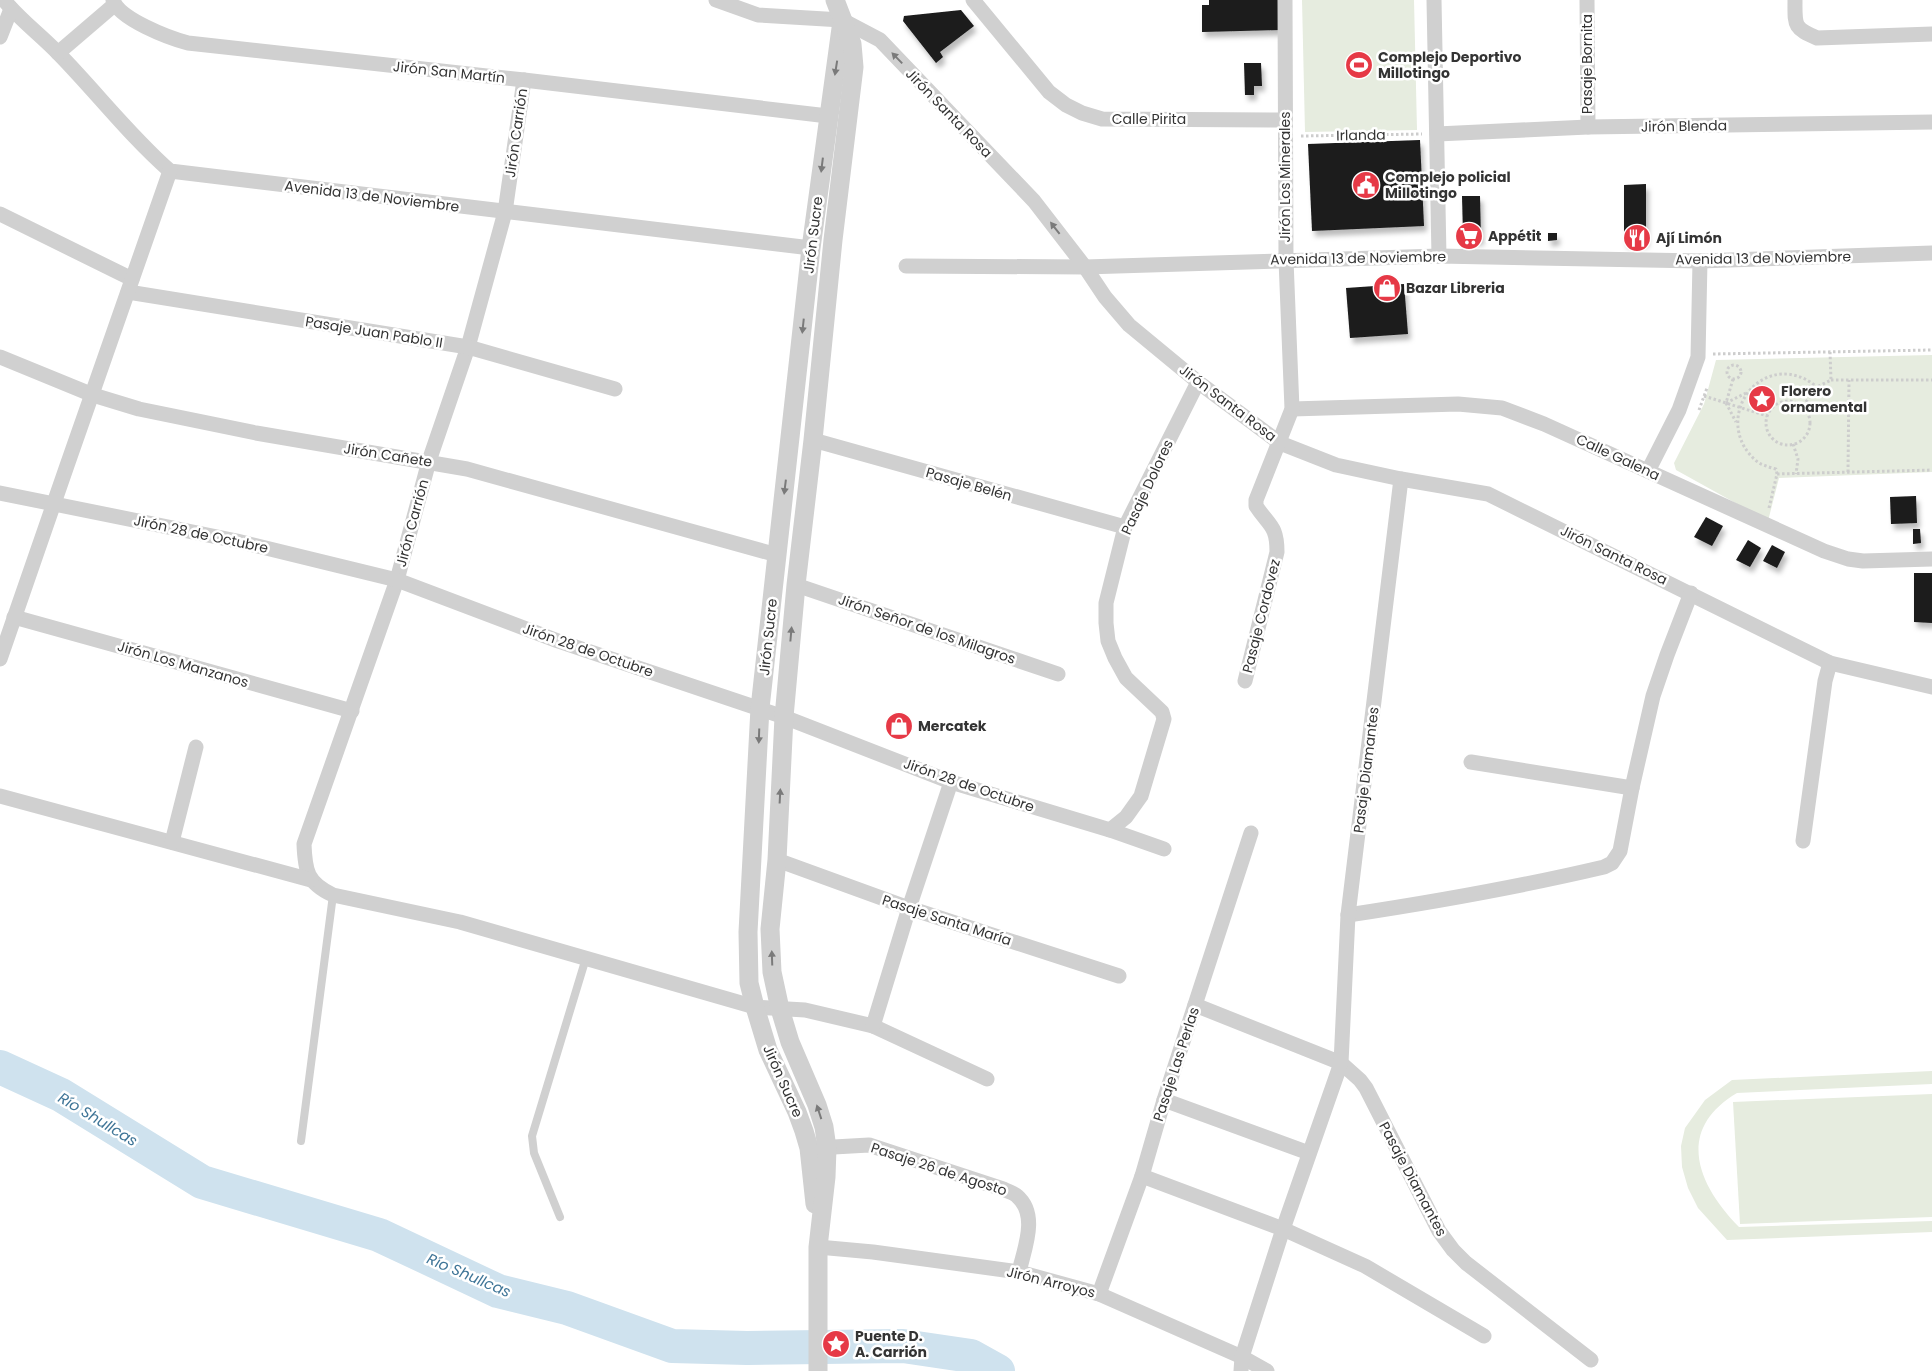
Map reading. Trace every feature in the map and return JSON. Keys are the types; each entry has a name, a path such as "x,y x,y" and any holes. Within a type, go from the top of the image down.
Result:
{"street":[{"name":"Jirón Santa Rosa","path":"716,0 758,15 842,20 880,40 1034,201 1129,325 1198,382 1280,442 1336,464 1488,494 1830,663 1932,687"},
{"name":"Jirón Sucre","path":"818,1148 824,1127 817,1105 790,1042 780,1009 772,972 770,929 777,860 784,717 796,585 833,240 854,67 852,44 842,20 837,0"},
{"name":"Calle Pirita","path":"973,0 1049,92 1066,105 1082,113 1102,119 1285,120"},
{"name":"Jirón Los Minerales","path":"1280,442 1292,409 1286,260 1285,0"},
{"path":"1434,0 1440,256"},
{"name":"Pasaje Bornita","path":"1587,0 1588,127"},
{"path":"1795,0 1795,20 1802,32 1817,38 1932,34"},
{"path":"58,53 113,2"},
{"name":"Jirón San Martín","path":"113,2 132,20 172,39 188,44 524,80 828,116"},
{"path":"0,659 52,503 92,395 170,171 148,151 58,53 8,5 2,29"},
{"name":"Jirón Sucre","path":"818,1371 817,1271 826,1177 818,1148 797,1112 768,1050 750,983 748,932 760,708 811,248 842,20"},
{"name":"Jirón Carrión","path":"311,880 305,865 304,844 397,580 429,461 468,347 505,212 524,80"},
{"name":"Jirón Blenda","path":"1437,134 1588,127 1932,122"},
{"name":"Avenida 13 de Noviembre","path":"170,171 811,248"},
{"name":"Pasaje Juan Pablo II","path":"0,214 130,286 468,347 615,389"},
{"name":"Avenida 13 de Noviembre","path":"906,266 1085,266 1440,256 1700,260 1932,253"},
{"path":"1648,471 1679,410 1699,353 1700,260"},
{"name":"Jirón Cañete","path":"0,358 92,395 139,409 256,433 468,469 777,555"},
{"name":"Pasaje Dolores","path":"1110,830 1126,817 1141,796 1164,719 1162,712 1126,678 1108,641 1106,603 1125,527 1198,382"},
{"name":"Calle Galena","path":"1292,409 1458,404 1502,408 1544,424 1824,552 1863,561 1932,559"},
{"name":"Pasaje Belén","path":"813,440 1125,527"},
{"name":"Pasaje Cordovez","path":"1245,681 1278,552 1276,533 1272,524 1256,506 1256,500 1280,442"},
{"name":"Pasaje Diamantes","path":"1241,1364 1283,1229 1341,1063 1348,915 1401,478"},
{"name":"Jirón 28 de Octubre","path":"0,492 236,541 397,580 558,641 760,708 950,782 1110,830 1164,849"},
{"name":"Jirón Señor de los Milagros","path":"796,585 1058,674"},
{"path":"1348,915 1460,898 1539,883 1604,867 1612,863 1620,851 1653,696 1691,593"},
{"name":"Jirón Los Manzanos","path":"14,617 352,710"},
{"path":"1802,841 1825,681 1830,663"},
{"path":"172,842 196,747"},
{"path":"1470,762 1632,788"},
{"path":"873,1026 950,782"},
{"path":"0,796 311,880 322,890 333,895 460,922 755,1007 805,1010 873,1026 987,1079"},
{"name":"Pasaje Las Perlas","path":"1099,1294 1142,1176 1164,1100 1251,833"},
{"name":"Pasaje Santa María","path":"777,860 909,908 1119,976"},
{"path":"1195,1005 1341,1063"},
{"name":"Pasaje Diamantes","path":"1341,1063 1366,1088 1438,1231 1453,1250 1466,1263 1592,1360"},
{"path":"1164,1100 1309,1153"},
{"name":"Pasaje 26 de Agosto","path":"818,1148 869,1145 1003,1189 1018,1197 1026,1208 1029,1224 1019,1272"},
{"path":"1142,1176 1283,1229 1365,1266 1484,1336"},
{"name":"Jirón Arroyos","path":"818,1247 873,1252 1019,1272 1099,1294 1241,1364 1267,1371"}],"lane":[{"path":"301,1140 333,895"},
{"path":"560,1217 534,1153 532,1136 586,958"}],"path":[{"name":"Irlanda","path":"1285,136 1437,134"},
{"path":"1699,353 1932,350"},
{"path":"1830,352 1831,380"},
{"path":"1713,362 1715,354"},
{"path":"1735,364 1740,367 1741,374 1738,378 1732,379 1728,376 1727,371 1729,367 1735,364"},
{"path":"1726,403 1746,393 1758,382 1774,375 1790,374 1805,378 1818,387"},
{"path":"1732,379 1726,403 1737,423"},
{"path":"1803,406 1818,387 1831,380 1932,380"},
{"path":"1848,380 1848,472"},
{"path":"1696,416 1707,387"},
{"path":"1746,393 1739,407 1737,423 1740,439 1748,453 1760,464 1776,469 1777,474 1767,512"},
{"path":"1704,396 1767,416"},
{"path":"1784,400 1792,400 1803,406 1809,414 1810,428 1803,440 1794,444 1782,444 1770,436 1767,429 1767,416 1771,408 1784,400"},
{"path":"1794,444 1798,459 1796,474"},
{"path":"1777,474 1932,470"}],"shaded area":[{"name":"Complejo Deportivo Millotingo","path":"1302,0 1414,0 1417,130 1305,132"},
{"path":"1932,355 1932,472 1779,478 1768,521 1676,470 1674,463 1704,404 1716,360"},
{"path":"1932,1071 1932,1084 1737,1093 1718,1108 1705,1124 1699,1140 1699,1158 1712,1193 1739,1227 1932,1221 1932,1232 1727,1240 1698,1208 1688,1188 1682,1167 1681,1146 1685,1128 1705,1100 1732,1080"},
{"path":"1932,1094 1932,1217 1740,1224 1733,1102"}],"building":[{"path":"1209,0 1281,0 1281,30 1202,32 1202,5 1209,5"},
{"path":"961,10 974,26 940,52 943,57 936,63 903,21 904,16"},
{"path":"1244,63 1261,63 1262,86 1254,86 1254,95 1245,95"},
{"name":"Complejo policial Millotingo","path":"1420,140 1424,226 1312,231 1308,144"},
{"path":"1646,184 1646,242 1624,243 1624,185"},
{"path":"1462,196 1480,196 1481,240 1468,240 1463,235"},
{"path":"1548,233 1557,233 1557,240 1548,241"},
{"path":"1404,284 1408,334 1350,338 1346,288"},
{"path":"1916,496 1917,523 1891,524 1890,497"},
{"path":"1706,517 1723,526 1712,546 1694,537"},
{"path":"1913,529 1920,529 1921,543 1913,544"},
{"path":"1748,540 1761,548 1750,567 1736,560"},
{"path":"1772,545 1785,552 1777,568 1763,561"},
{"path":"1914,573 1932,573 1932,623 1914,622"}],"waterway":[{"name":"Río Shullcas","path":"0,1067 61,1095 202,1182 379,1235 498,1291 567,1308 672,1346 747,1348 903,1346 971,1356 998,1371"}],"place":[{"name":"Complejo Deportivo Millotingo","path":"1359,65"},
{"name":"Complejo policial Millotingo","path":"1366,185"},
{"name":"Appétit","path":"1469,236"},
{"name":"Ají Limón","path":"1637,238"},
{"name":"Bazar Libreria","path":"1387,288"},
{"name":"Florero ornamental","path":"1762,399"},
{"name":"Mercatek","path":"899,726"},
{"name":"Puente D. A. Carrión","path":"836,1344"}]}
